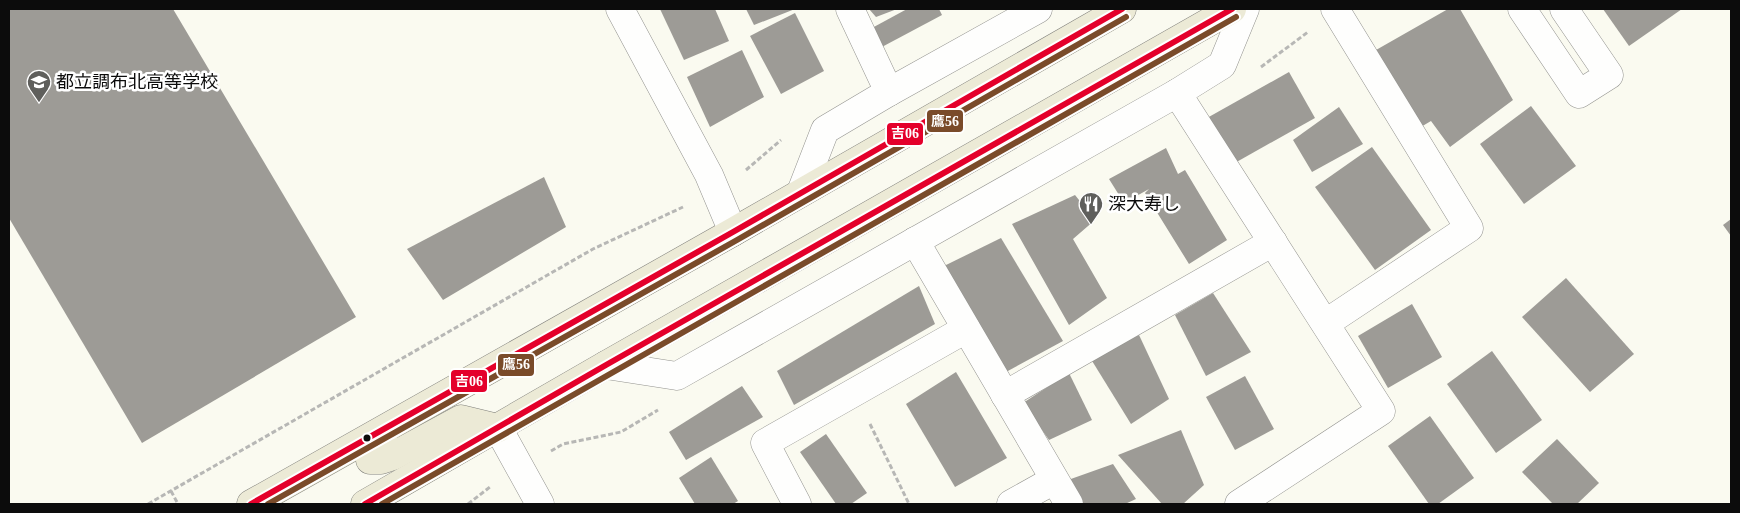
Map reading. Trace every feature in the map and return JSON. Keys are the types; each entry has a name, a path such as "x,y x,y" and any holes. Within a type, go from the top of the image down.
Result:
{"main road":[{"path":"251,504 733,232 1122,9"},
{"path":"365,504 1232,9"},
{"path":"392,424 369,449 370,460 381,460 393,456 461,419 498,428"}],"street":[{"path":"620,9 709,175 733,232"},
{"path":"850,9 889,92"},
{"path":"801,192 825,130 1036,9"},
{"path":"606,365 677,376 1222,66 1245,9"},
{"path":"1326,323 1469,228 1335,9"},
{"path":"1522,9 1580,94 1609,75 1564,9"},
{"path":"1177,93 1381,411 1239,504"},
{"path":"916,241 1069,504"},
{"path":"1006,395 1273,242"},
{"path":"797,504 765,443 966,329"},
{"path":"498,428 540,504"},
{"path":"1011,504 1054,480"}],"path":[{"path":"148,504 594,250 735,181 782,139"},
{"path":"855,392 909,504"},
{"path":"171,492 178,504"}],"building":[{"path":"9,9 173,9 356,317 142,443 9,218"},
{"path":"660,9 715,9 729,41 684,60"},
{"path":"746,9 795,9 754,25"},
{"path":"869,9 897,9 876,17"},
{"path":"907,9 939,9 942,15 880,48 872,28"},
{"path":"1448,9 1460,9 1513,100 1450,147 1431,121 1414,131 1369,54"},
{"path":"1603,9 1682,9 1629,46"},
{"path":"795,13 824,71 781,94 750,36"},
{"path":"742,50 764,97 710,127 687,77"},
{"path":"1289,72 1315,118 1233,164 1207,118"},
{"path":"1531,106 1576,166 1524,204 1480,144"},
{"path":"1339,107 1363,144 1312,172 1293,140"},
{"path":"1372,147 1431,230 1375,270 1315,187"},
{"path":"1166,148 1178,174 1185,170 1227,240 1189,264 1145,193 1149,189 1124,203 1109,179"},
{"path":"544,177 566,227 443,300 407,249"},
{"path":"1075,195 1095,220 1073,239 1107,298 1069,325 1012,224"},
{"path":"1731,219 1731,236 1723,225"},
{"path":"1001,238 1063,341 1006,372 944,266"},
{"path":"1566,278 1634,354 1590,392 1522,317"},
{"path":"919,286 935,324 794,405 777,371"},
{"path":"1213,293 1251,352 1206,376 1175,315"},
{"path":"1412,304 1442,357 1388,388 1358,336"},
{"path":"1139,335 1169,399 1131,424 1089,356"},
{"path":"1492,351 1542,420 1496,453 1447,384"},
{"path":"956,372 1007,458 955,487 906,404"},
{"path":"1069,373 1092,420 1049,440 1023,403"},
{"path":"1245,376 1274,429 1235,450 1206,397"},
{"path":"742,386 763,417 686,460 669,432"},
{"path":"1430,416 1474,478 1438,504 1429,504 1388,446"},
{"path":"1181,430 1204,485 1183,504 1162,504 1118,455"},
{"path":"826,434 867,493 851,504 836,504 800,452"},
{"path":"1557,439 1599,483 1577,504 1553,504 1522,472"},
{"path":"711,457 738,501 733,504 695,504 679,478"},
{"path":"1113,464 1136,499 1125,504 1081,504 1068,480"}],"transit line":[{"name":"吉06","path":"251,504 733,232 1122,9"},
{"name":"吉06","path":"365,504 1232,9"},
{"name":"鷹56","path":"268,504 737,240 1126,17"},
{"name":"鷹56","path":"382,504 1236,17"}],"place":[{"name":"都立調布北高等学校","path":"39,103"},
{"name":"深大寿し","path":"1091,225"}]}
